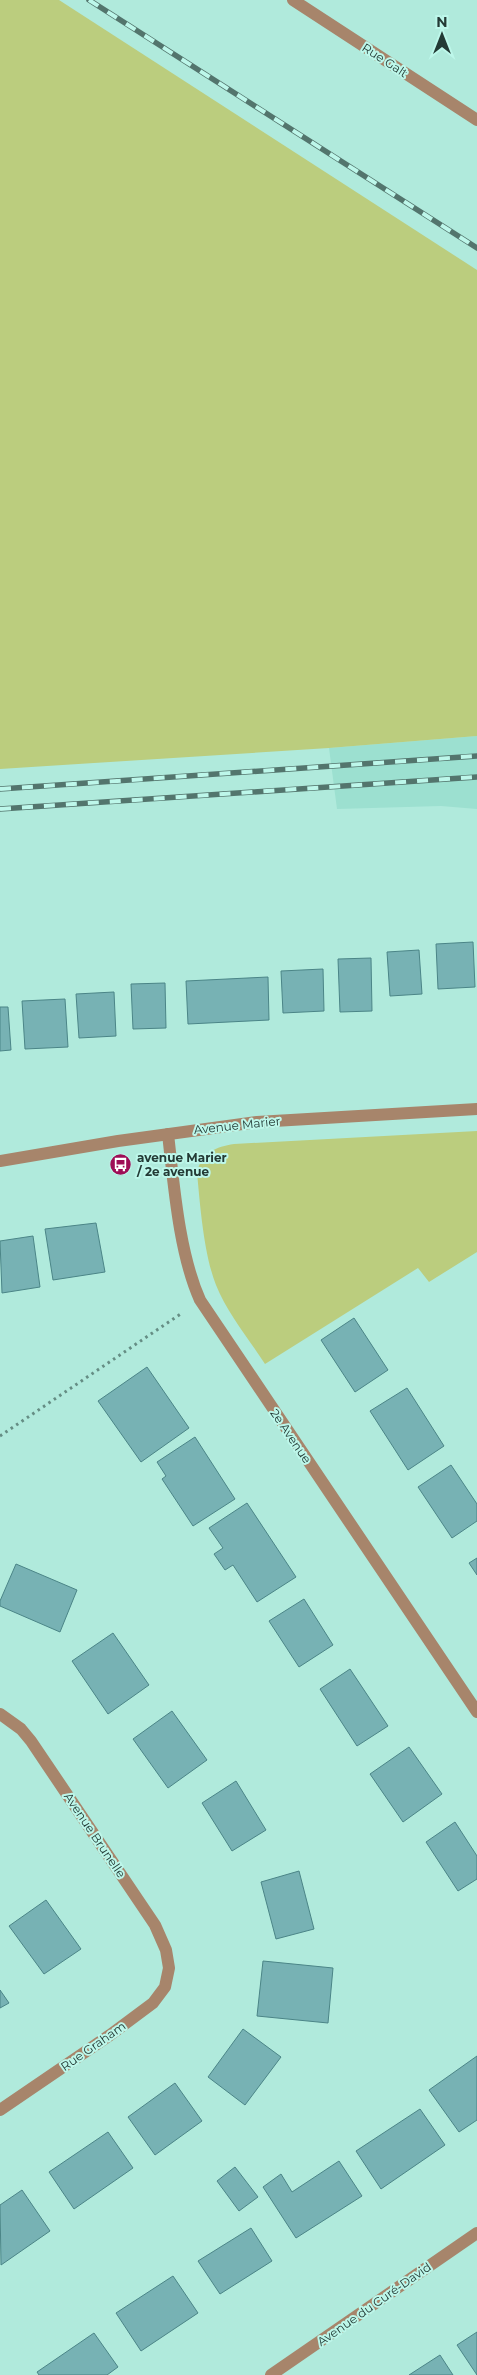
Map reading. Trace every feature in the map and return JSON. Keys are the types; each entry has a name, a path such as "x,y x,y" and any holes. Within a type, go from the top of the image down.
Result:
{"street":[{"name":"Rue Galt","path":"293,0 477,120"},
{"name":"Avenue Marier","path":"0,1161 168,1134 258,1122 477,1109"},
{"name":"2e Avenue","path":"168,1134 186,1253 192,1280 200,1300 477,1712"},
{"name":"Avenue Brunelle","path":"0,1714 21,1729 31,1741 105,1848 163,1939 169,1959 169,1968"},
{"name":"Rue Graham","path":"0,2110 149,2006 165,1987 169,1968"},
{"name":"Avenue du Curé-David","path":"271,2375 477,2233"}],"path":[{"path":"0,1436 200,1300"}],"shaded area":[{"path":"477,736 477,809 441,806 337,809 329,748"}],"green space":[{"path":"0,0 59,0 477,270 477,736 329,748 0,769"},
{"path":"477,1131 477,1252 429,1282 418,1268 265,1364 226,1306 216,1285 208,1259 197,1172 199,1165 206,1155 221,1147 234,1144"}],"building":[{"path":"473,942 475,987 438,989 436,944"},
{"path":"419,950 422,994 390,996 387,952"},
{"path":"371,958 372,1011 340,1012 338,959"},
{"path":"323,969 324,1011 283,1013 281,971"},
{"path":"268,977 269,1020 188,1024 186,981"},
{"path":"165,983 166,1028 133,1029 131,984"},
{"path":"114,992 116,1036 79,1038 76,994"},
{"path":"65,999 68,1047 25,1049 22,1001"},
{"path":"0,1007 8,1007 11,1050 0,1051"},
{"path":"96,1223 105,1272 53,1280 45,1229"},
{"path":"33,1236 40,1287 2,1293 0,1241"},
{"path":"354,1318 388,1370 355,1392 321,1340"},
{"path":"147,1367 189,1428 141,1462 98,1401"},
{"path":"407,1388 444,1446 408,1470 370,1411"},
{"path":"195,1437 235,1499 193,1526 162,1479 166,1476 157,1462"},
{"path":"451,1465 477,1504 477,1521 452,1538 418,1487"},
{"path":"247,1503 296,1577 257,1602 233,1565 225,1570 214,1554 223,1548 209,1528"},
{"path":"477,1558 477,1575 469,1563"},
{"path":"16,1564 77,1590 60,1632 0,1606 0,1601"},
{"path":"304,1599 333,1645 299,1667 269,1621"},
{"path":"113,1633 149,1685 108,1714 72,1661"},
{"path":"350,1669 388,1726 357,1746 320,1689"},
{"path":"172,1711 207,1760 168,1788 133,1739"},
{"path":"409,1747 442,1794 403,1822 370,1774"},
{"path":"236,1781 266,1830 232,1851 202,1803"},
{"path":"455,1822 477,1856 477,1879 458,1891 426,1842"},
{"path":"299,1871 314,1929 276,1939 261,1882"},
{"path":"46,1900 81,1949 44,1974 9,1926"},
{"path":"263,1961 333,1968 328,2023 257,2016"},
{"path":"0,1990 9,2003 0,2008"},
{"path":"243,2029 281,2057 245,2105 208,2077"},
{"path":"477,2056 477,2120 459,2132 429,2090"},
{"path":"175,2083 202,2121 155,2155 128,2117"},
{"path":"420,2109 445,2145 381,2189 356,2151"},
{"path":"108,2132 133,2168 74,2209 49,2172"},
{"path":"339,2161 362,2196 296,2238 263,2187 281,2174 292,2192"},
{"path":"235,2167 258,2197 239,2211 217,2181"},
{"path":"22,2190 50,2231 1,2265 0,2205"},
{"path":"251,2228 272,2261 220,2294 198,2261"},
{"path":"173,2276 198,2313 141,2351 116,2313"},
{"path":"477,2332 477,2375 457,2345"},
{"path":"94,2333 118,2367 107,2375 39,2375 37,2372"},
{"path":"440,2355 453,2375 409,2375"}],"railway":[{"path":"89,0 477,248"},
{"path":"0,789 477,756"},
{"path":"0,809 477,777"}],"place":[{"name":"avenue Marier / 2e avenue","path":"121,1164"}]}
